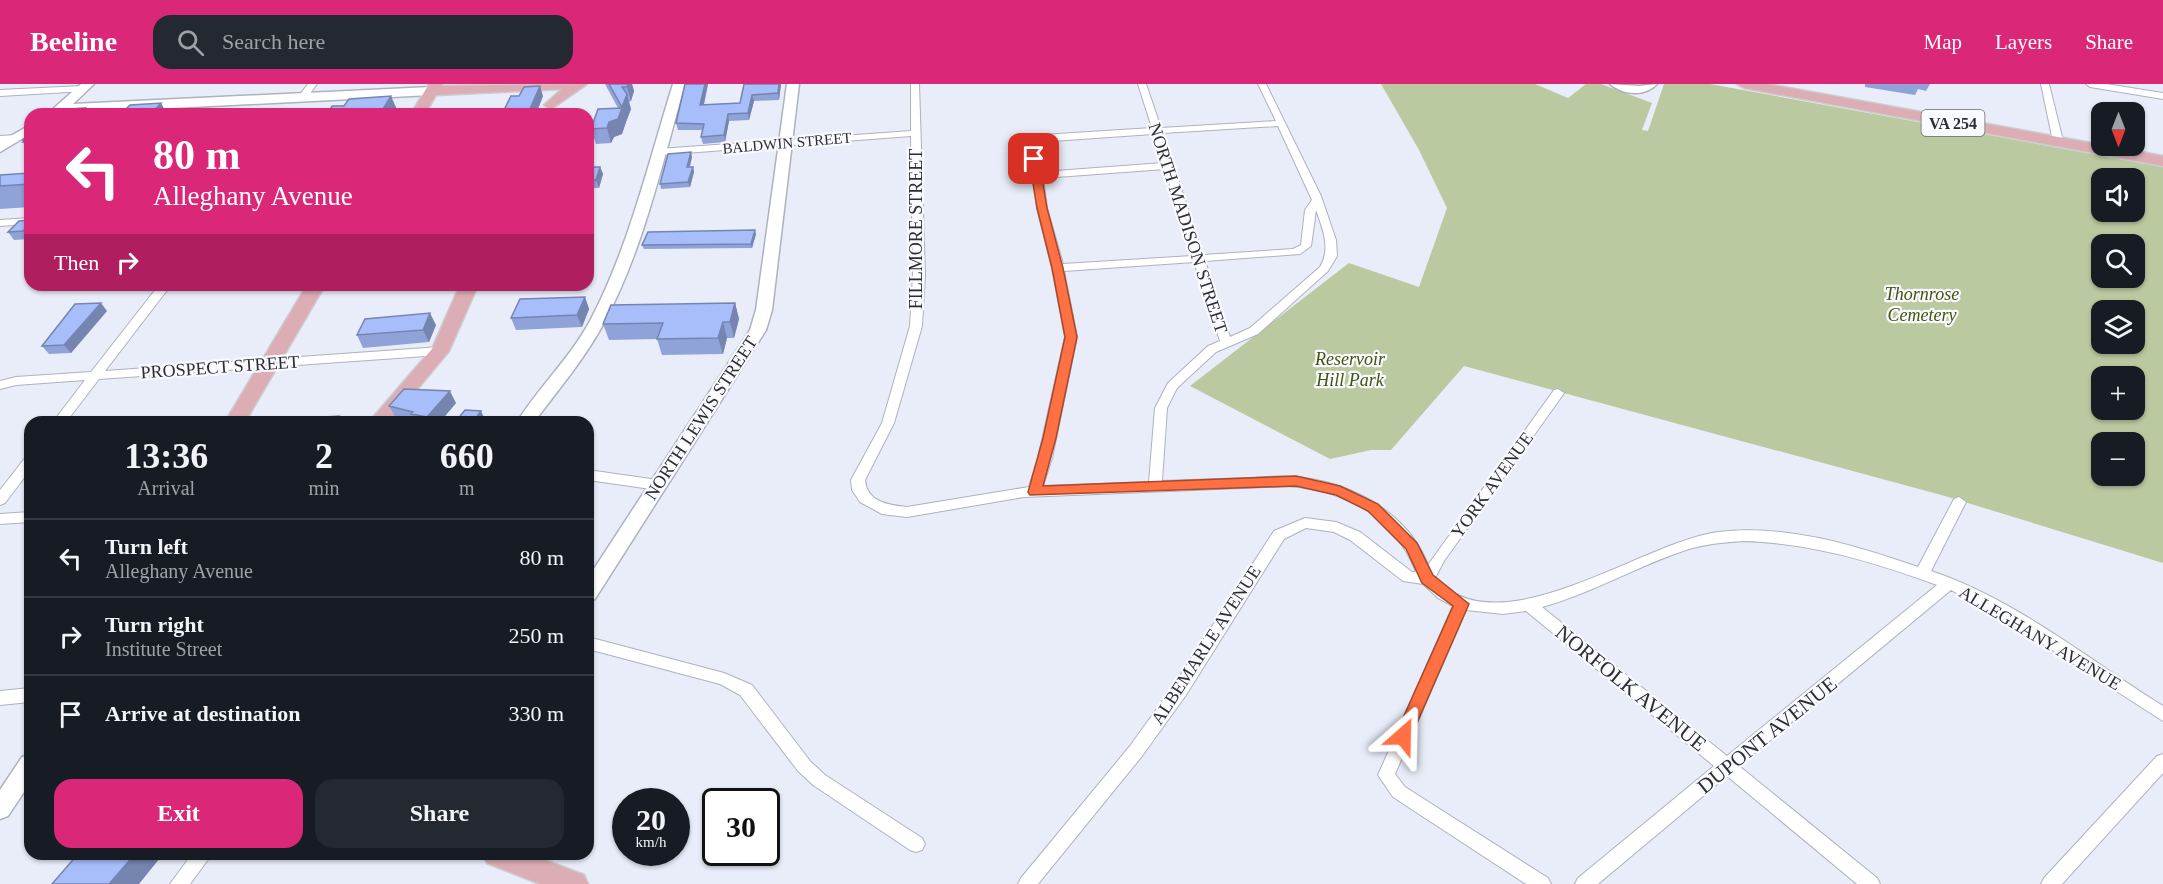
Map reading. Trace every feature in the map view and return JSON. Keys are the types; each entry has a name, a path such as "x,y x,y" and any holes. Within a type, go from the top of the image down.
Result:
{"main road":[{"path":"422,108 434,88 578,84"},
{"path":"551,108 578,84"},
{"name":"VA 254","path":"1744,84 2163,160"},
{"path":"550,108 557,85"},
{"path":"239,416 312,291"},
{"path":"384,416 440,351 467,291"},
{"path":"512,860 574,884"}],"street":[{"path":"303,98 313,84"},
{"path":"530,416 588,338 600,316 635,234 679,84"},
{"name":"NORTH LEWIS STREET","path":"594,585 758,330 764,310 793,84"},
{"name":"FILLMORE STREET","path":"869,502 859,490 858,480 888,423 916,326 919,275 915,84"},
{"name":"NORTH MADISON STREET","path":"1142,84 1226,343 1198,360 1172,386 1162,402 1158,420 1155,487"},
{"path":"1226,343 1254,331 1329,262 1332,248 1317,201 1262,84"},
{"path":"1616,84 1638,90 1647,89 1651,84"},
{"path":"2045,84 2058,141"},
{"path":"2090,84 2163,96"},
{"path":"0,93 85,86"},
{"path":"61,108 85,86"},
{"path":"115,108 434,88"},
{"path":"1034,492 1045,458 1070,347 1058,268 1036,175 1032,143 1034,140 1281,123"},
{"path":"0,148 24,133"},
{"name":"BALDWIN STREET","path":"659,152 916,133"},
{"path":"0,139 17,138"},
{"path":"1036,175 1168,166"},
{"path":"1058,268 1303,250 1306,246 1310,210 1317,201"},
{"path":"0,223 24,221"},
{"path":"63,416 160,291"},
{"name":"PROSPECT STREET","path":"0,385 16,381 440,351"},
{"name":"YORK AVENUE","path":"1427,579 1439,557 1558,393"},
{"path":"0,500 24,469"},
{"path":"594,476 658,486"},
{"name":"ALLEGHANY AVENUE","path":"869,502 887,510 912,512 1034,492 1287,481 1317,484 1340,491 1366,504 1392,524 1412,546 1427,579 1461,604 1494,609 1530,606 1691,544 1731,537 1773,537 1824,544 1872,556 1949,583 2010,617 2163,714"},
{"path":"1922,574 1959,502"},
{"path":"0,519 24,517"},
{"name":"ALBEMARLE AVENUE","path":"1027,884 1131,758 1180,690 1279,535 1305,524 1320,523 1336,527 1363,541 1408,577 1427,579"},
{"name":"DUPONT AVENUE","path":"1584,884 1949,583"},
{"path":"1461,604 1386,775 1399,792 1542,884"},
{"name":"NORFOLK AVENUE","path":"1530,606 1871,884"},
{"path":"594,645 724,679 746,690 804,766 819,780 915,844"},
{"path":"0,698 24,696"},
{"path":"2050,884 2163,761"},
{"path":"0,809 24,773"},
{"path":"0,814 24,791"},
{"path":"179,884 198,860"}],"green space":[{"name":"Thornrose Cemetery","path":"1381,84 1535,84 1568,98 1586,84 1601,84 1652,103 1642,130 1648,131 1664,84 1710,84 2091,154 2091,156 2103,156 2163,167 2163,563 1945,496 1464,366 1391,450 1371,450 1330,459 1190,386 1349,263 1419,287 1447,208 1419,150"}],"building":[{"path":"609,84 628,84 627,87 622,87 627,94 622,107"},
{"path":"685,84 705,84 700,105 740,103 744,84 779,84 778,93 752,95 748,113 728,114 724,135 701,137 704,124 676,123"},
{"path":"540,86 530,108 505,108 511,96 519,96 524,87"},
{"path":"391,96 384,108 331,108 332,106 344,106 349,99"},
{"path":"161,103 156,108 127,108 130,105"},
{"path":"622,108 618,119 609,122 607,128 594,129 598,109"},
{"path":"691,152 687,167 693,167 688,182 660,184 668,154"},
{"path":"594,167 600,167 596,180 594,180"},
{"path":"24,173 24,184 0,186 0,175"},
{"path":"19,221 24,221 23,231 8,232"},
{"path":"755,230 751,244 642,245 648,232"},
{"path":"585,297 577,315 511,318 520,299"},
{"path":"101,303 64,345 42,346 75,304"},
{"path":"735,303 730,322 723,322 718,338 657,339 663,323 603,324 611,305"},
{"path":"430,313 423,330 357,335 365,319"},
{"path":"404,389 450,391 428,416 411,414 413,412 389,406"},
{"path":"465,410 481,411 477,416 460,416"},
{"path":"73,860 130,860 109,884 52,884"}],"route":[{"path":"1034,159 1042,208 1058,268 1071,337 1050,438 1034,492 1296,481 1340,491 1373,508 1385,517 1412,546 1427,579 1442,593 1461,604 1438,661 1403,736"}],"park label":[{"name":"Reservoir Hill Park","path":"1350,369"}]}
